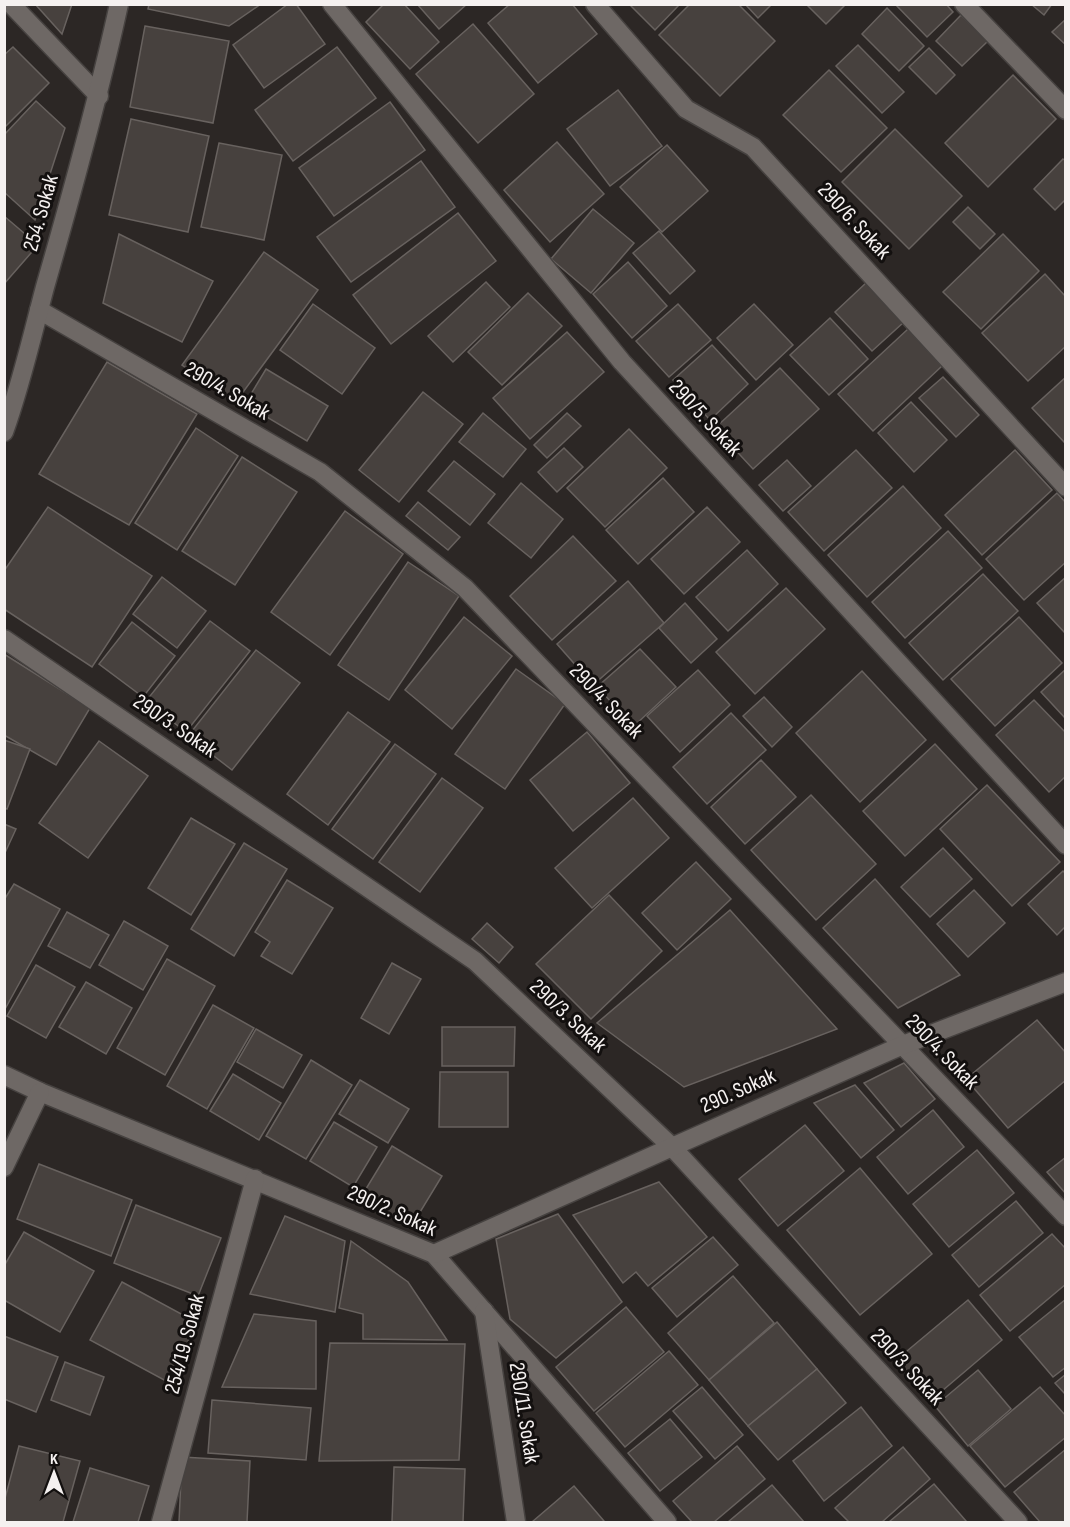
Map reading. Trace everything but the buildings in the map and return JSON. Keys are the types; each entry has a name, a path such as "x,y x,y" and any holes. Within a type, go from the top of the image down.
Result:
{"street":[{"path":"11,4 99,96"},
{"name":"254. Sokak","path":"4,432 10,394 39,310 99,96 119,4"},
{"name":"290/5. Sokak","path":"332,4 622,362 1065,845"},
{"name":"290/6. Sokak","path":"595,4 686,109 753,147 1065,487"},
{"path":"964,4 1065,110"},
{"name":"290/4. Sokak","path":"39,310 320,472 465,588 1065,1216"},
{"name":"290/3. Sokak","path":"4,639 475,961 672,1146 1018,1522"},
{"name":"290. Sokak","path":"434,1254 903,1045 1065,982"},
{"name":"290/2. Sokak","path":"4,1075 40,1092 434,1254 667,1522"},
{"path":"4,1167 40,1092"},
{"name":"254/19. Sokak","path":"162,1522 255,1179"},
{"name":"290/11. Sokak","path":"484,1311 516,1522"}]}
